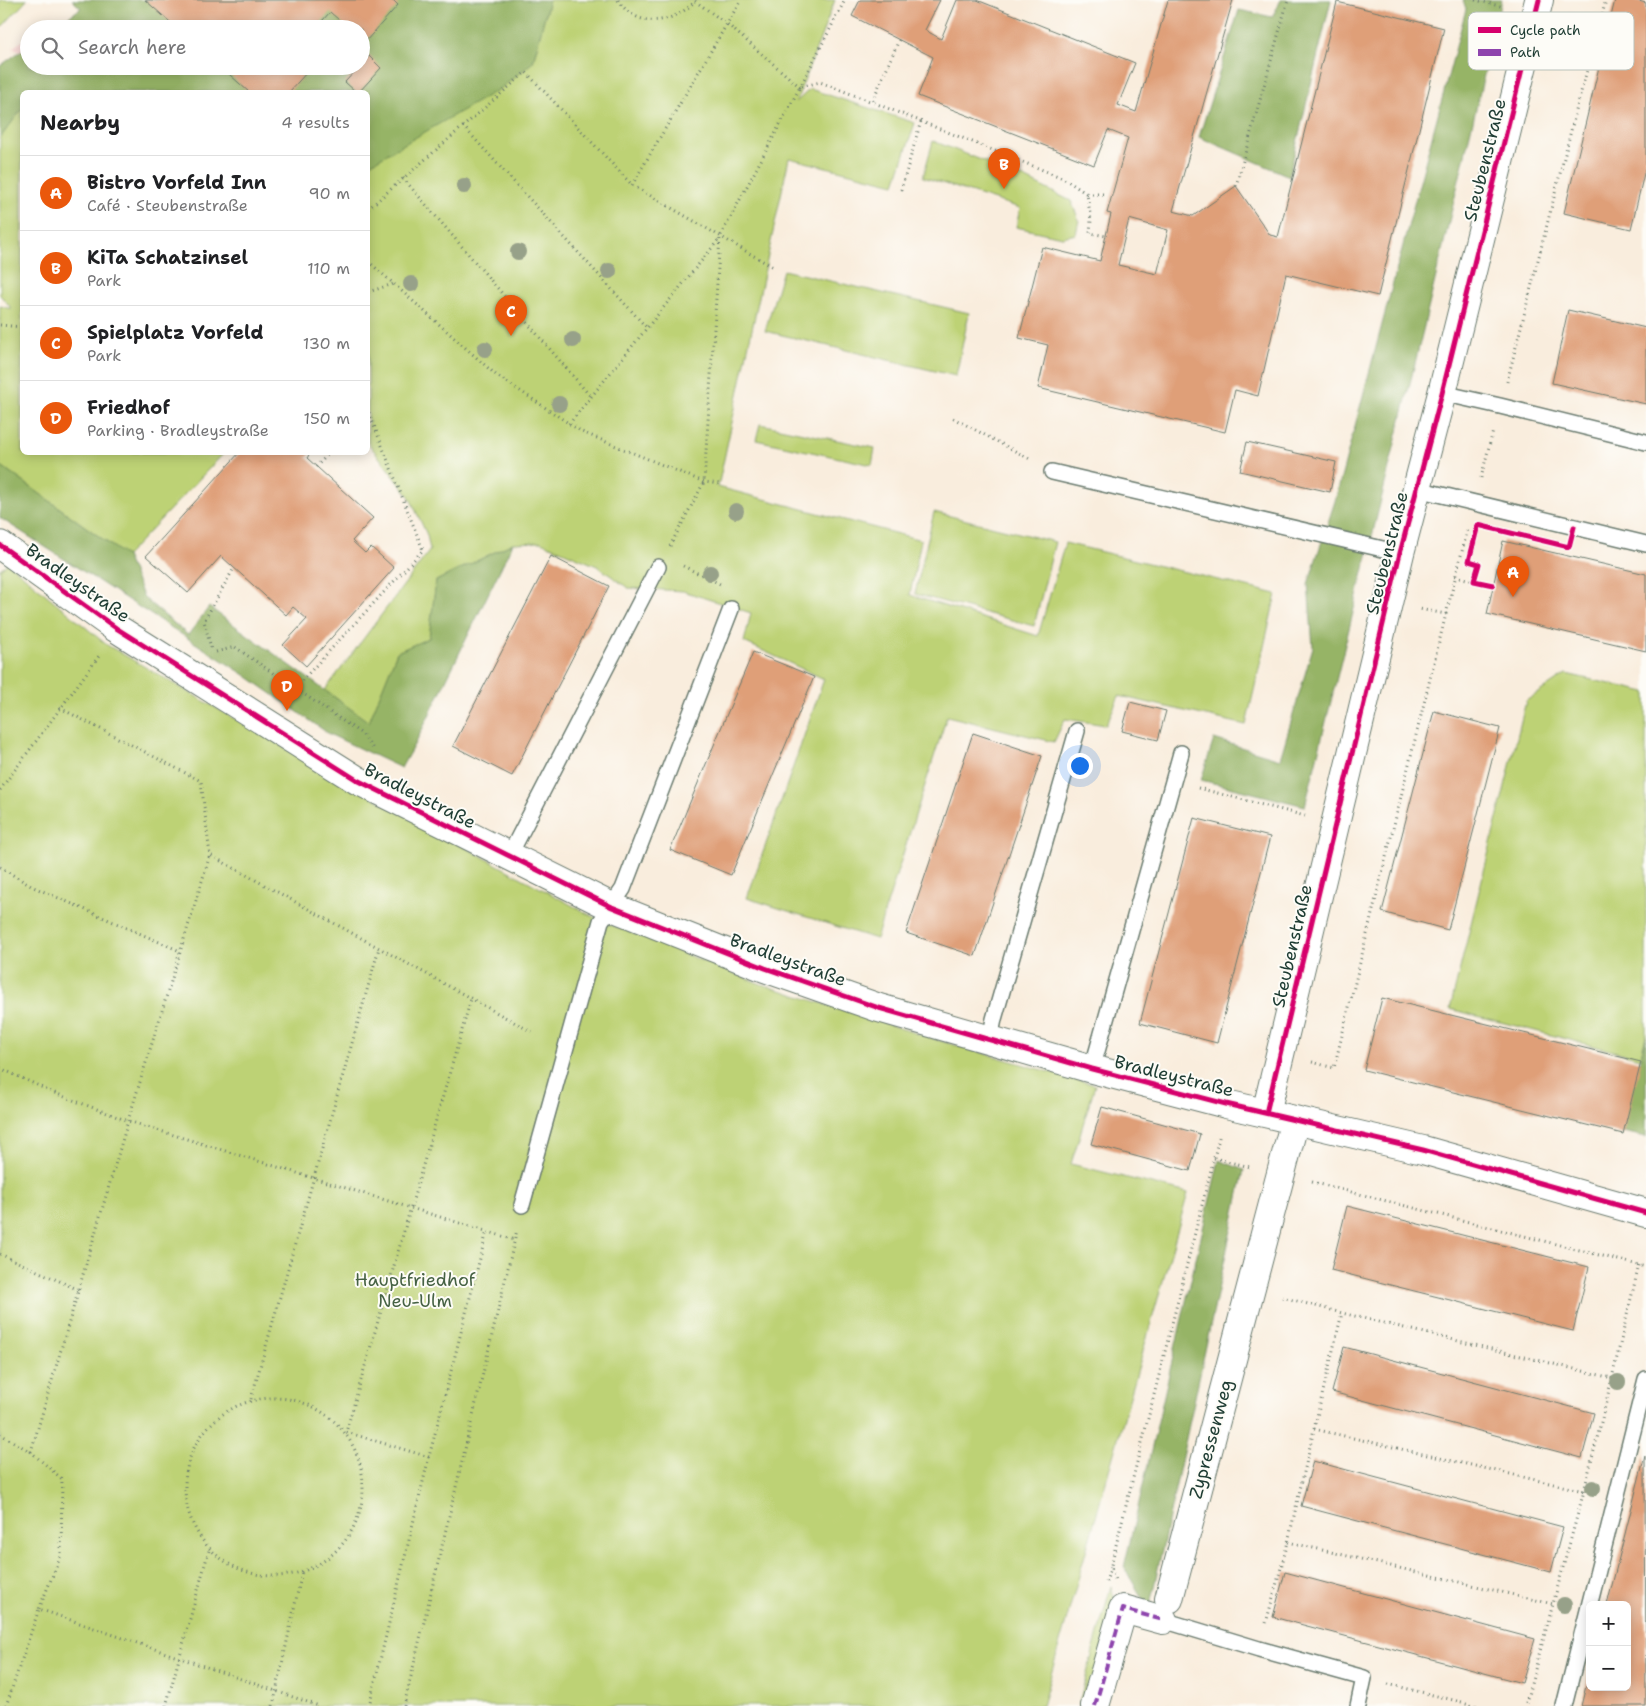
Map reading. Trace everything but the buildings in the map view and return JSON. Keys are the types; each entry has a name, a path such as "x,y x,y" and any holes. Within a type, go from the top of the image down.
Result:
{"street":[{"name":"Steubenstraße","path":"1266,1113 1400,553 1523,70"},
{"name":"Bradleystraße","path":"0,545 116,628 357,780 612,907 765,968 879,1008 1092,1069 1226,1104 1423,1150 1646,1213"},
{"name":"Zypressenweg","path":"1166,1609 1295,1120"},
{"path":"1095,1706 1123,1609 1166,1609"}],"lane":[{"path":"1442,393 1646,442"},
{"name":"Steubenstraße","path":"1052,472 1400,553"},
{"name":"Steubenstraße","path":"1417,489 1646,544"},
{"path":"508,856 658,567"},
{"path":"522,1205 601,920 623,889 731,610"},
{"path":"990,1039 994,1019 1077,731"},
{"name":"Bradleystraße","path":"1092,1069 1181,753"},
{"path":"1564,1706 1646,1379"},
{"path":"1166,1609 1258,1649 1364,1678 1358,1706"}],"path":[{"path":"618,0 629,12 652,20 664,20 676,16 686,10 695,0 727,24 800,86"},
{"path":"632,185 741,0"},
{"path":"569,424 720,237 845,0"},
{"path":"1236,186 1288,0"},
{"path":"1475,0 1509,8"},
{"path":"872,102 899,40"},
{"path":"1280,1053 1334,1068 1455,576 1587,70"},
{"path":"370,207 526,72 632,185 773,267"},
{"path":"800,86 820,82 1063,178 1087,194 1104,194"},
{"path":"901,190 920,121"},
{"path":"463,126 647,328"},
{"path":"404,178 591,397"},
{"path":"1087,194 1091,220 1090,233 1106,236"},
{"path":"668,549 704,482 720,237"},
{"path":"370,263 496,375 569,424 582,432 704,482 720,484"},
{"path":"370,291 393,284"},
{"path":"0,325 20,327"},
{"path":"295,688 423,550 370,415"},
{"path":"953,418 1052,472"},
{"path":"316,467 327,455"},
{"path":"680,565 738,592 731,610"},
{"path":"234,568 204,621 212,653 235,647 362,734 378,757"},
{"path":"1455,576 1474,581"},
{"path":"1388,603 1446,614"},
{"path":"0,790 101,652"},
{"path":"31,1452 128,1122 210,855 201,781 60,708"},
{"path":"1173,781 1312,818"},
{"path":"210,855 532,1032"},
{"path":"0,867 31,886 180,951"},
{"path":"251,1399 379,948"},
{"path":"346,1432 472,999"},
{"path":"0,1068 52,1092 128,1122 515,1240"},
{"path":"1123,1609 1111,1565 1226,1104"},
{"path":"1214,1158 1646,1267"},
{"path":"404,1706 522,1205"},
{"path":"369,1706 429,1457 487,1232"},
{"path":"0,1254 79,1290"},
{"path":"1525,1706 1584,1491 1639,1265"},
{"path":"1250,1288 1342,1313 1612,1378"},
{"path":"1258,1649 1288,1542 1342,1313"},
{"path":"278,1396 304,1401 327,1413 346,1432 359,1457 364,1485 360,1513 347,1539 327,1559 302,1572 277,1577 252,1574 229,1565 210,1550 192,1524 184,1494 187,1463 200,1434 223,1413 251,1399 278,1396"},
{"path":"1314,1429 1584,1491"},
{"path":"346,1432 429,1457"},
{"path":"0,1434 31,1452 62,1478 61,1555 39,1609 6,1706"},
{"path":"1288,1542 1553,1604"},
{"path":"166,1706 210,1550"},
{"path":"273,1706 302,1572"},
{"path":"39,1609 319,1706"},
{"path":"1364,1678 1478,1706"}],"shaded area":[{"path":"20,42 20,52 12,48"}],"green space":[{"path":"0,0 27,0 0,29"},
{"path":"72,0 549,0 533,62 501,88 370,164 370,90 20,90 20,112 0,138 0,66 20,52 20,75 370,75 370,20 64,20 81,8"},
{"path":"549,0 835,0 796,102 810,89 915,123 895,184 789,158 718,487 921,540 910,595 1038,636 1065,543 1276,594 1246,725 1119,696 1106,725 1065,719 1054,742 947,716 876,939 747,898 824,679 744,642 751,613 683,591 628,588 597,566 541,542 513,543 436,581 429,638 397,652 369,723 325,690 430,550 427,535 409,496 370,446 370,163 533,62"},
{"path":"1281,0 1331,0 1289,176 1199,137 1239,10 1272,17"},
{"path":"1463,0 1502,0 1499,12 1468,12 1468,70 1485,70 1419,347 1305,806 1201,780 1214,739 1280,759 1313,647 1308,584 1335,501 1466,9"},
{"path":"20,112 20,455 222,455 126,556 0,465 0,306 12,309 0,295 0,138"},
{"path":"933,141 1014,173 1071,201 1079,220 1076,234 1062,237 1016,227 1020,208 923,177"},
{"path":"783,270 969,313 956,376 765,331"},
{"path":"760,424 875,448 872,465 756,440"},
{"path":"0,465 126,556 144,598 188,635 209,607 369,722 397,652 429,638 436,581 513,543 419,736 401,768 329,734 245,675 0,518"},
{"path":"934,512 1055,542 1034,626 915,594"},
{"name":"Hauptfriedhof Neu-Ulm","path":"8,563 107,645 339,779 601,921 761,984 934,1039 1095,1085 1071,1164 1188,1193 1042,1706 0,1706 0,569"},
{"path":"1566,674 1646,692 1646,1036 1640,1058 1450,1009 1526,701"},
{"path":"1646,1036 1646,1137 1623,1132"},
{"path":"1219,1160 1244,1170 1149,1610 1124,1567"},
{"path":"1111,1586 1117,1608 1090,1706 1078,1706"}],"marked path":[{"path":"1095,1706 1123,1609 1163,1620"}],"cycle path":[{"path":"1536,12 1539,0"},
{"path":"1266,1113 1400,553 1442,393 1522,70"},
{"path":"1493,585 1474,581 1479,564 1469,561 1478,525 1569,547 1574,527"},
{"path":"0,545 116,628 357,780 612,907 765,968 879,1008 1092,1069 1226,1104 1423,1150 1646,1213"}],"place":[{"name":"KiTa Schatzinsel","path":"1004,189"},
{"name":"Spielplatz Vorfeld","path":"511,336"},
{"name":"Bistro Vorfeld Inn","path":"1513,597"},
{"name":"Friedhof","path":"287,711"}]}
